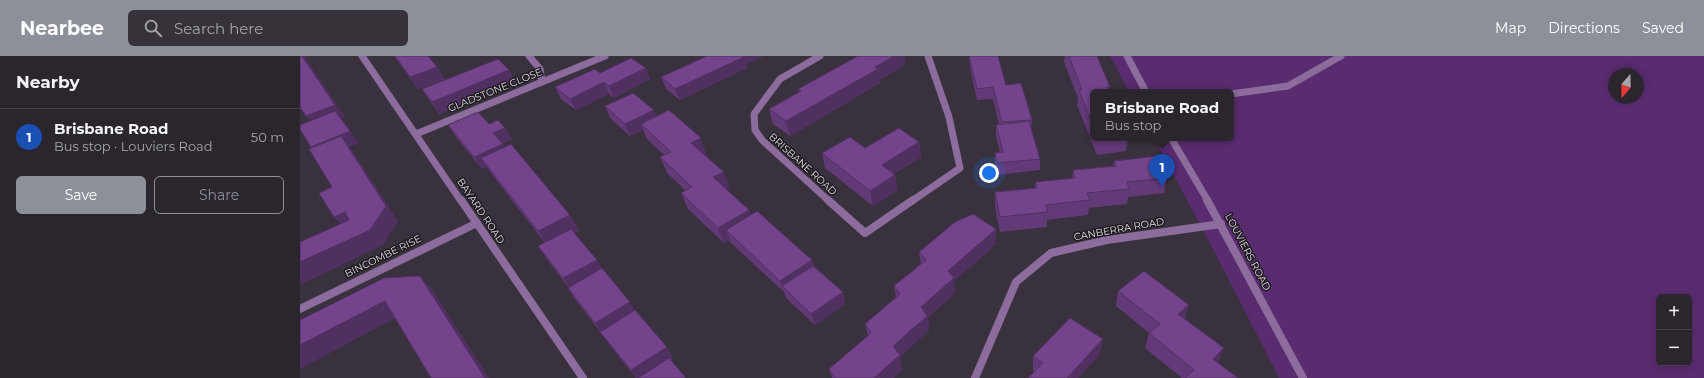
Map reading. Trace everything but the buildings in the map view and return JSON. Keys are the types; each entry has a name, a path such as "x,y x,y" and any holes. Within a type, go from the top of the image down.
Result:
{"street":[{"name":"BAYARD ROAD","path":"362,56 583,378"},
{"path":"529,56 540,69 542,82"},
{"name":"GLADSTONE CLOSE","path":"416,134 604,56"},
{"name":"BRISBANE ROAD","path":"820,56 780,79 754,114 755,130 762,140 865,233 960,168 948,117 928,56"},
{"path":"1127,56 1144,89"},
{"path":"1234,94 1288,86 1341,56"},
{"name":"LOUVIERS ROAD","path":"1173,141 1221,224 1303,378"},
{"name":"BINCOMBE RISE","path":"300,309 476,223"},
{"name":"CANBERRA ROAD","path":"975,378 1016,282 1051,253 1107,240 1221,224"}],"shaded area":[{"path":"1110,56 1704,56 1704,378 1279,378 1156,141 1234,141 1234,89 1127,89"}],"place":[{"name":"Brisbane Road","path":"1162,187"}]}
